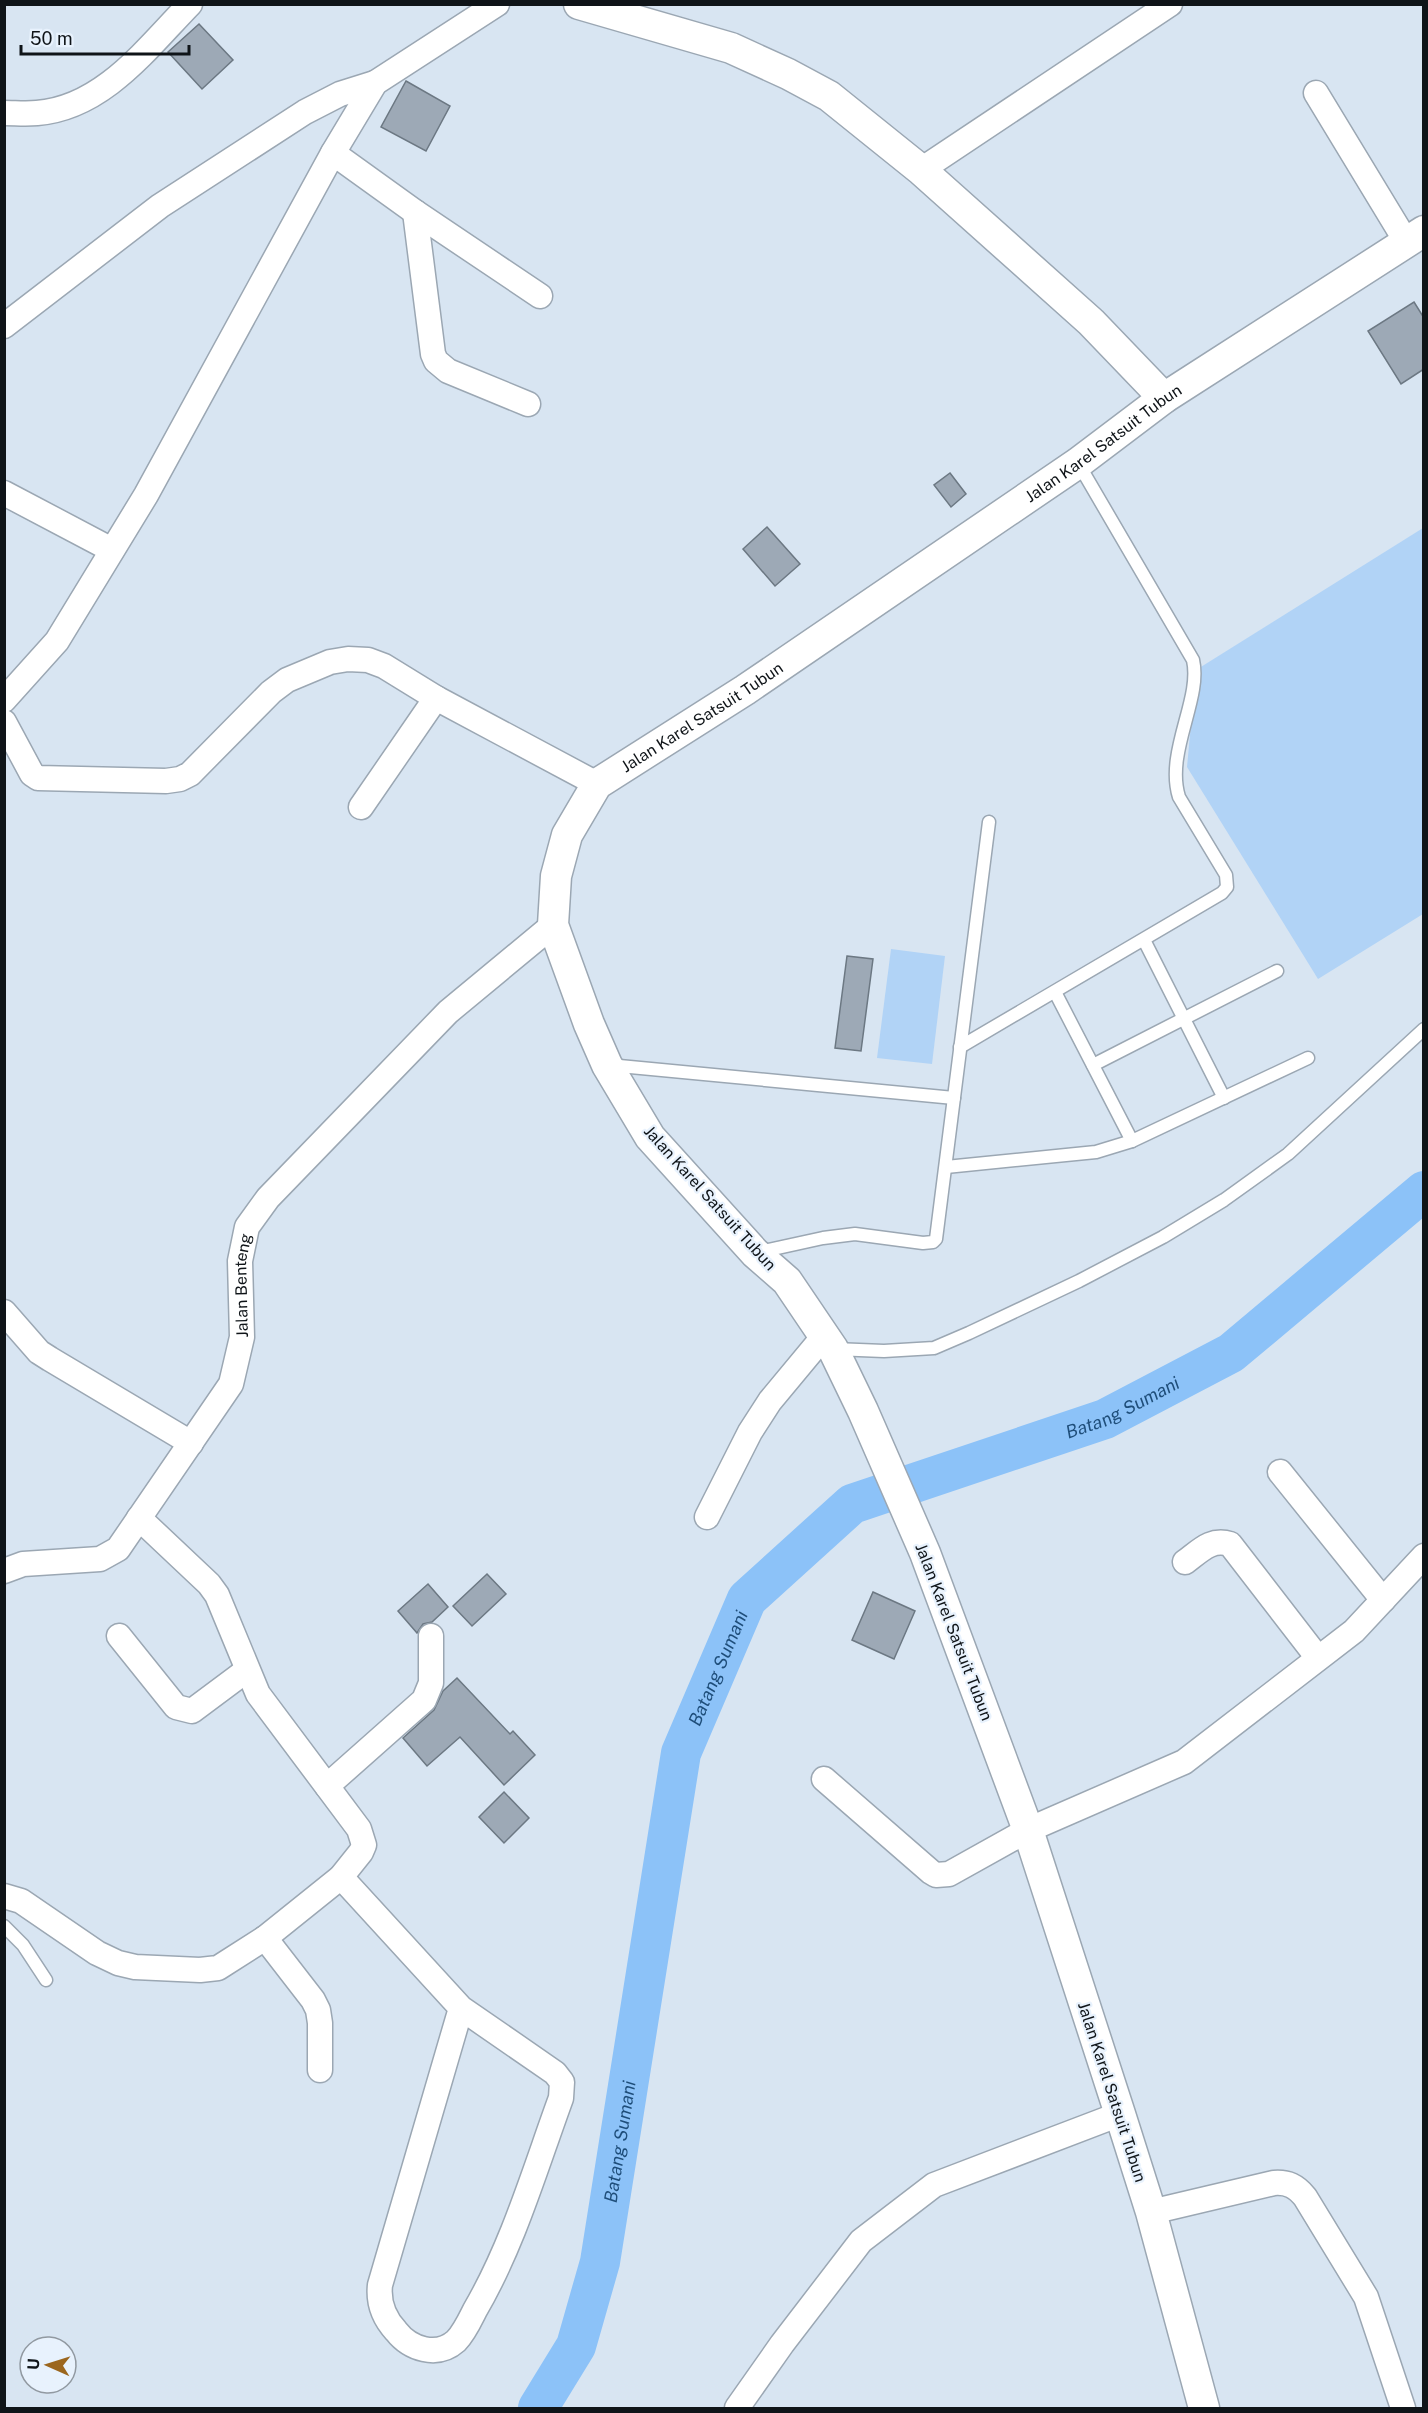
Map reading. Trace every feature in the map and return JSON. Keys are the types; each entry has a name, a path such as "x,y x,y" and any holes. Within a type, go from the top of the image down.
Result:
{"street":[{"path":"4,113 38,113 68,106 96,94 113,82 190,4"},
{"path":"4,326 160,206 305,112 340,94 375,83 497,4"},
{"path":"921,170 1170,4"},
{"path":"591,6 731,48 829,96 921,170 1091,322 1164,398"},
{"path":"4,700 57,640 146,495 333,153 375,83"},
{"path":"1316,93 1415,237"},
{"path":"333,153 415,212 540,296"},
{"path":"415,212 433,354 436,361 448,371 528,404"},
{"name":"Jalan Karel Satsuit Tubun","path":"1204,2409 1151,2212 1028,1830 925,1553 863,1411 828,1342 787,1281 755,1253 650,1137 607,1065 589,1024 553,925 556,876 567,835 597,784 745,690 1078,463 1164,398 1415,237"},
{"path":"4,493 112,550"},
{"path":"4,722 32,774 38,778 166,781 180,779 190,774 271,692 287,680 330,662 348,659 368,660 384,666 436,698 597,784"},
{"path":"362,807 436,698"},
{"name":"Jalan Benteng","path":"4,1571 23,1564 100,1559 118,1549 231,1384 242,1336 240,1261 247,1227 268,1198 448,1012 553,925"},
{"path":"4,1312 39,1352 191,1443"},
{"path":"706,1516 750,1432 770,1401 828,1342"},
{"path":"1280,1472 1383,1600"},
{"path":"4,1896 21,1901 97,1953 118,1963 135,1967 200,1970 218,1968 265,1938 341,1876 364,1845 363,1836 258,1694 217,1596 209,1584 139,1518"},
{"path":"1185,1562 1212,1542 1221,1541 1230,1544 1318,1658"},
{"path":"824,1779 936,1875 949,1874 1028,1830 1177,1766 1358,1627 1424,1556"},
{"path":"119,1636 176,1707 185,1711 192,1711 247,1670"},
{"path":"327,1786 424,1700 431,1683 431,1636"},
{"path":"341,1876 461,2008 555,2073 562,2082 563,2091 490,2284 457,2340 439,2350 429,2350 411,2344 395,2330 385,2316 379,2296 380,2285 461,2008"},
{"path":"265,1938 314,2000 318,2010 320,2070"},
{"path":"739,2407 861,2241 912,2200 949,2178 1120,2114"},
{"path":"1151,2212 1274,2183 1291,2184 1298,2189 1366,2297 1403,2409"}],"lane":[{"path":"960,1047 1144,940 1222,893 1227,887 1228,880 1178,793 1178,752 1195,675 1192,660 1078,463"},
{"path":"755,1253 823,1238 855,1234 924,1243 933,1242 937,1234 946,1167 989,822"},
{"path":"1144,940 1224,1098"},
{"path":"1093,1065 1277,971"},
{"path":"1055,993 1132,1141"},
{"path":"828,1342 884,1351 934,1348 1079,1281 1163,1237 1224,1200 1288,1154 1424,1029"},
{"path":"946,1167 1096,1152 1132,1141 1308,1058"},
{"path":"607,1065 954,1098"},
{"path":"4,1926 23,1945 46,1980"}],"shaded area":[{"path":"1423,528 1423,914 1318,979 1187,767 1196,670"},
{"path":"891,949 945,956 932,1064 877,1058"}],"building":[{"path":"199,24 233,60 202,89 168,52"},
{"path":"406,81 450,106 426,151 381,127"},
{"path":"1414,302 1424,318 1424,369 1401,384 1368,331"},
{"path":"950,473 966,494 951,507 934,485"},
{"path":"767,527 800,564 775,586 743,549"},
{"path":"847,956 873,959 861,1051 835,1048"},
{"path":"487,1574 506,1594 472,1626 453,1606"},
{"path":"428,1584 448,1607 432,1622 423,1624 417,1633 398,1611"},
{"path":"873,1592 915,1611 894,1659 852,1640"},
{"path":"457,1678 510,1734 513,1731 535,1755 504,1785 460,1737 427,1766 403,1738 434,1710 443,1691"},
{"path":"504,1792 529,1818 504,1843 479,1817"}],"waterway":[{"name":"Batang Sumani","path":"538,2408 576,2346 600,2262 681,1753 747,1599 852,1504 1105,1419 1231,1353 1424,1191"}]}
